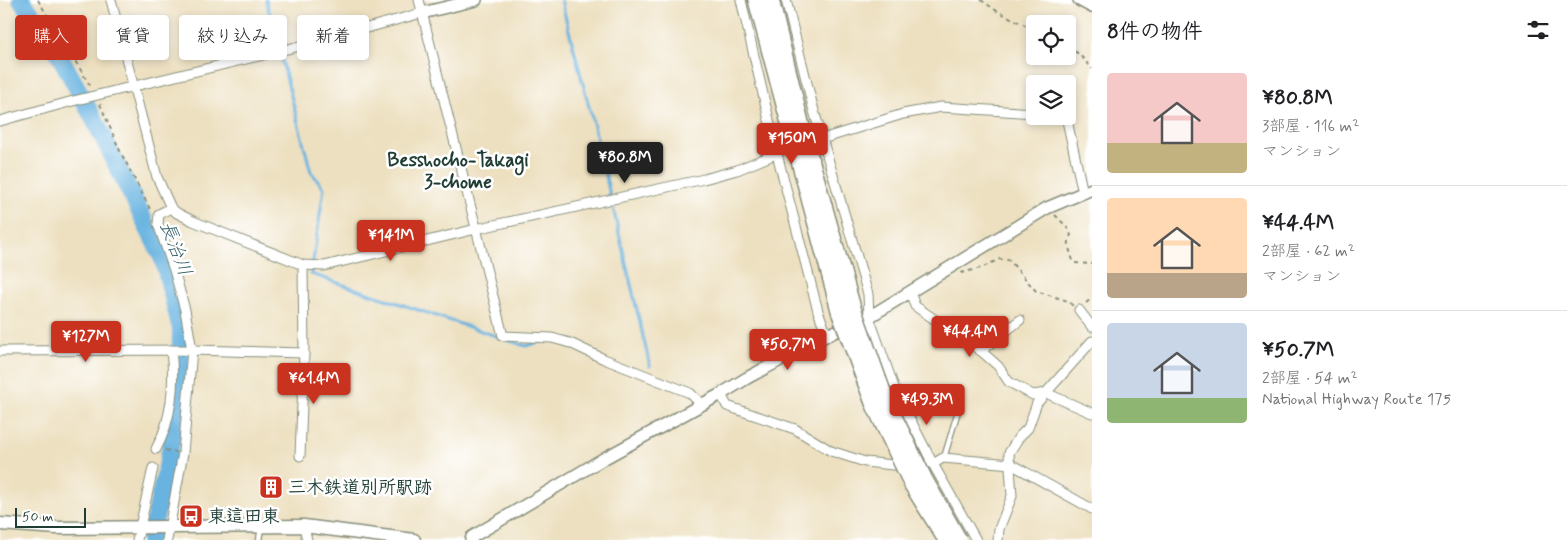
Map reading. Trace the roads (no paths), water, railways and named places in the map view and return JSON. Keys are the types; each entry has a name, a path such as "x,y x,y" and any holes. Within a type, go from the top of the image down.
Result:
{"highway":[{"path":"756,0 873,403 912,485 946,540"},
{"path":"771,0 847,311 886,400 925,480 959,540"}],"main road":[{"path":"0,524 138,534 170,527 304,526 414,540"}],"street":[{"path":"112,0 157,177 171,208 176,213 194,221 303,265 330,265 704,179 737,170 777,154"},
{"path":"419,0 503,336 552,338 570,343 604,359 690,393 701,404"},
{"path":"0,121 476,0"},
{"path":"742,0 777,154 818,311 827,335"},
{"path":"786,0 822,139 868,294 868,317 895,390 933,464 976,540"},
{"path":"1079,0 1092,7"},
{"path":"822,139 903,114 941,107 1026,112"},
{"path":"471,540 472,537 578,474 701,404 827,335 868,317 1047,208 1087,191 1069,125"},
{"path":"166,540 183,454 192,350 185,310 158,224 159,214 171,208"},
{"path":"300,456 304,353 303,265"},
{"path":"910,292 915,306 981,351 998,366 1008,382 1033,395 1046,393 1092,413"},
{"path":"1078,310 1092,327"},
{"path":"981,351 1020,320"},
{"path":"998,540 999,529 1012,496 1009,453 1018,437 1028,428 1037,403 1092,341"},
{"path":"156,449 168,422 171,404 173,367 171,350"},
{"path":"0,351 192,350 304,353"},
{"path":"721,394 727,406 795,429 831,451 865,462 893,465 924,462 933,464 943,458 1011,464 1092,509"},
{"path":"138,534 153,468"},
{"path":"304,526 306,540"}],"lane":[{"path":"943,458 960,404"},
{"path":"260,540 261,525"}],"waterway":[{"name":"長治川","path":"21,0 50,38 97,125 163,259 181,329 180,393 168,462 150,540"},
{"path":"266,0 311,172 324,188 311,274 502,338"},
{"path":"561,0 593,122 650,366"},
{"path":"507,340 526,346 542,341"}],"tunnel":[{"path":"778,153 822,139"}],"place":[{"name":"三木鉄道別所駅跡","path":"271,487"},
{"name":"東這田東","path":"191,516"}],"district":[{"name":"Besshocho-Takagi 3-chome","path":"458,170"}]}
